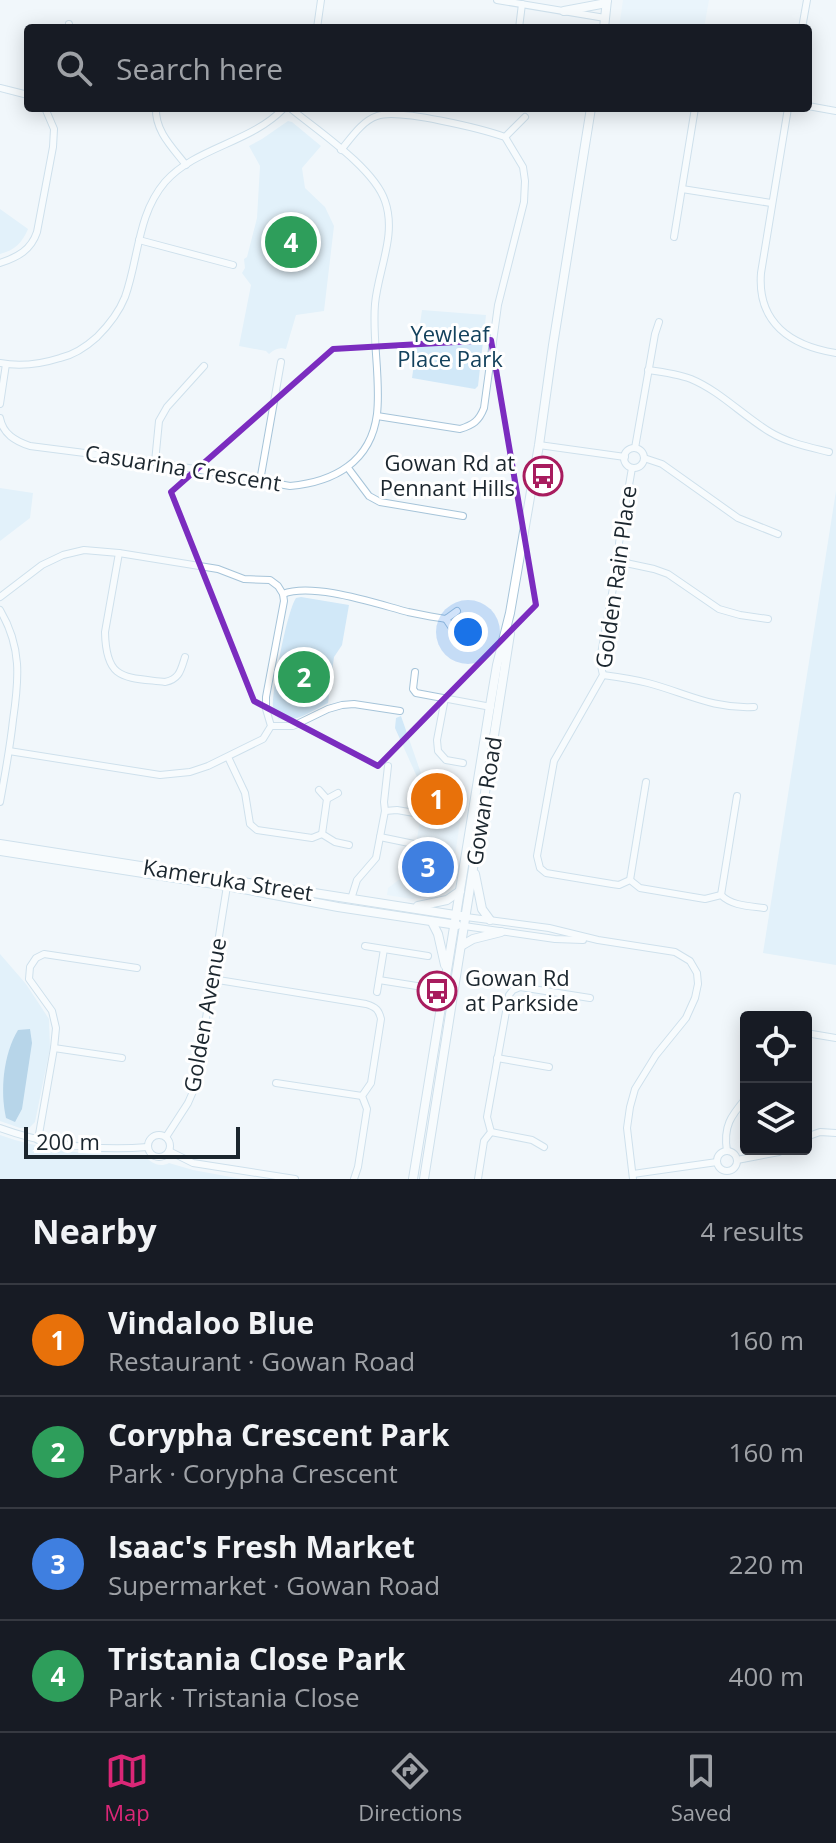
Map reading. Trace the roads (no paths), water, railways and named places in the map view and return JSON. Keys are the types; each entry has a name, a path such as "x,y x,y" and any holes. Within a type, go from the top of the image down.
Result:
{"main road":[{"path":"564,11 607,0"},
{"path":"604,23 607,0"},
{"name":"Gowan Road","path":"424,1179 461,946 460,891 511,627 510,613 590,112"},
{"name":"Gowan Road","path":"413,1179 447,969 474,869 494,707"},
{"name":"Kameruka Street","path":"0,844 409,908 460,921"},
{"name":"Kameruka Street","path":"0,851 432,922 460,921"},
{"path":"474,869 482,909 490,920"},
{"path":"409,908 447,900 460,891"},
{"path":"349,909 351,899"},
{"path":"432,922 447,969"},
{"path":"461,946 473,939 501,932"}],"street":[{"path":"318,24 321,0"},
{"path":"497,0 564,11 604,23"},
{"path":"803,24 807,0"},
{"path":"520,24 522,4"},
{"path":"0,88 24,94"},
{"path":"812,107 836,111"},
{"path":"0,263 25,252 37,232 54,138 54,129 47,112"},
{"path":"156,112 159,129 186,165"},
{"path":"0,404 3,363 41,364 67,357 89,344 119,311 145,215 166,182 186,165 258,129 282,112"},
{"path":"292,112 378,184 389,220 374,315 377,416 362,451 348,468 369,496 380,502 463,516"},
{"path":"341,150 366,121 377,115 405,112 505,137 523,167 525,181 524,202 498,305 480,419 460,429 377,416"},
{"path":"674,237 694,112"},
{"path":"787,112 760,282 764,304 779,329 792,339 805,346 836,353"},
{"path":"505,137 525,117"},
{"path":"682,189 771,203"},
{"path":"139,240 233,265"},
{"path":"635,448 659,322"},
{"path":"260,481 281,362"},
{"path":"155,462 159,421 167,407 204,366"},
{"path":"648,370 693,380 770,432 803,446 829,452"},
{"name":"Casuarina Crescent","path":"0,418 7,433 16,441 30,446 155,462 290,486 309,484 348,468"},
{"path":"539,445 625,457"},
{"path":"635,448 642,452 644,458 642,464 632,468 627,465 625,457 635,448"},
{"path":"644,458 662,464 738,518 778,534"},
{"name":"Golden Rain Place","path":"632,468 619,543 621,562 615,577 601,654 603,675 554,761 537,856 540,868 546,873 619,885 630,880 640,888 705,899 721,895 727,901 764,908"},
{"path":"0,597 42,565 84,550 218,569 244,579 270,580 278,586 284,601 266,697 271,726 263,739 190,772 160,775 9,751"},
{"path":"119,553 105,632 111,667 120,675 165,682 178,676 185,657"},
{"path":"621,562 668,574 719,609 768,619"},
{"path":"283,594 301,590 330,594 446,619 457,611"},
{"path":"0,610 10,630 19,672 0,802"},
{"path":"446,619 454,631"},
{"path":"415,672 413,689 416,693 494,707"},
{"path":"603,675 645,682 721,706 754,707"},
{"path":"445,698 437,740 438,751 446,760 463,763"},
{"path":"271,726 293,726 342,705 400,711"},
{"path":"228,757 245,793 250,824 257,830 312,838 322,834"},
{"path":"351,899 357,880 376,858 385,811 388,766"},
{"path":"630,880 646,782"},
{"path":"319,790 327,799 322,834"},
{"path":"327,799 338,793"},
{"path":"721,895 737,796"},
{"path":"385,811 420,814"},
{"path":"322,834 335,842 349,845"},
{"path":"380,837 414,844"},
{"name":"Golden Avenue","path":"166,1137 195,1087 227,886"},
{"path":"460,921 490,920 549,928 598,940 675,952 690,961 697,973 695,998 686,1018 656,1055 635,1089 630,1107 627,1128 633,1177 717,1162"},
{"path":"460,921 501,932 555,939 598,940"},
{"path":"365,946 428,956"},
{"path":"377,992 384,949"},
{"path":"38,1140 56,1028 52,1011 29,979 30,967 36,958 53,954 137,968"},
{"path":"212,979 374,1006 381,1019 371,1083 362,1096"},
{"path":"379,980 423,987"},
{"path":"491,1132 487,1117 509,995 520,987 590,998"},
{"path":"812,1034 836,1038"},
{"path":"54,1048 122,1058"},
{"path":"497,1058 549,1067"},
{"path":"276,1083 362,1096"},
{"path":"354,1179 367,1109 362,1096"},
{"path":"727,1151 728,1123 740,1105"},
{"path":"0,1128 38,1140 108,1149 148,1147"},
{"path":"491,1132 532,1140 544,1147"},
{"path":"478,1179 484,1141 491,1132"},
{"path":"812,1135 836,1133"},
{"path":"155,1136 166,1137 171,1145 164,1156 157,1157 151,1154 148,1147 155,1136"},
{"path":"169,1151 193,1163 295,1179"},
{"path":"727,1151 733,1153 737,1160 730,1175 721,1170 717,1162 719,1155 727,1151"},
{"path":"737,1160 763,1155"}],"water":[{"path":"30,1029 32,1043 22,1109 15,1122 6,1118 4,1073 18,1030"}],"place":[{"name":"Tristania Close Park","path":"291,242"},
{"name":"Gowan Rd at Pennant Hills","path":"543,476"},
{"name":"Corypha Crescent Park","path":"304,677"},
{"name":"Vindaloo Blue","path":"437,799"},
{"name":"Isaac's Fresh Market","path":"428,867"},
{"name":"Gowan Rd at Parkside","path":"437,991"}],"park label":[{"name":"Yewleaf Place Park","path":"450,346"}]}
